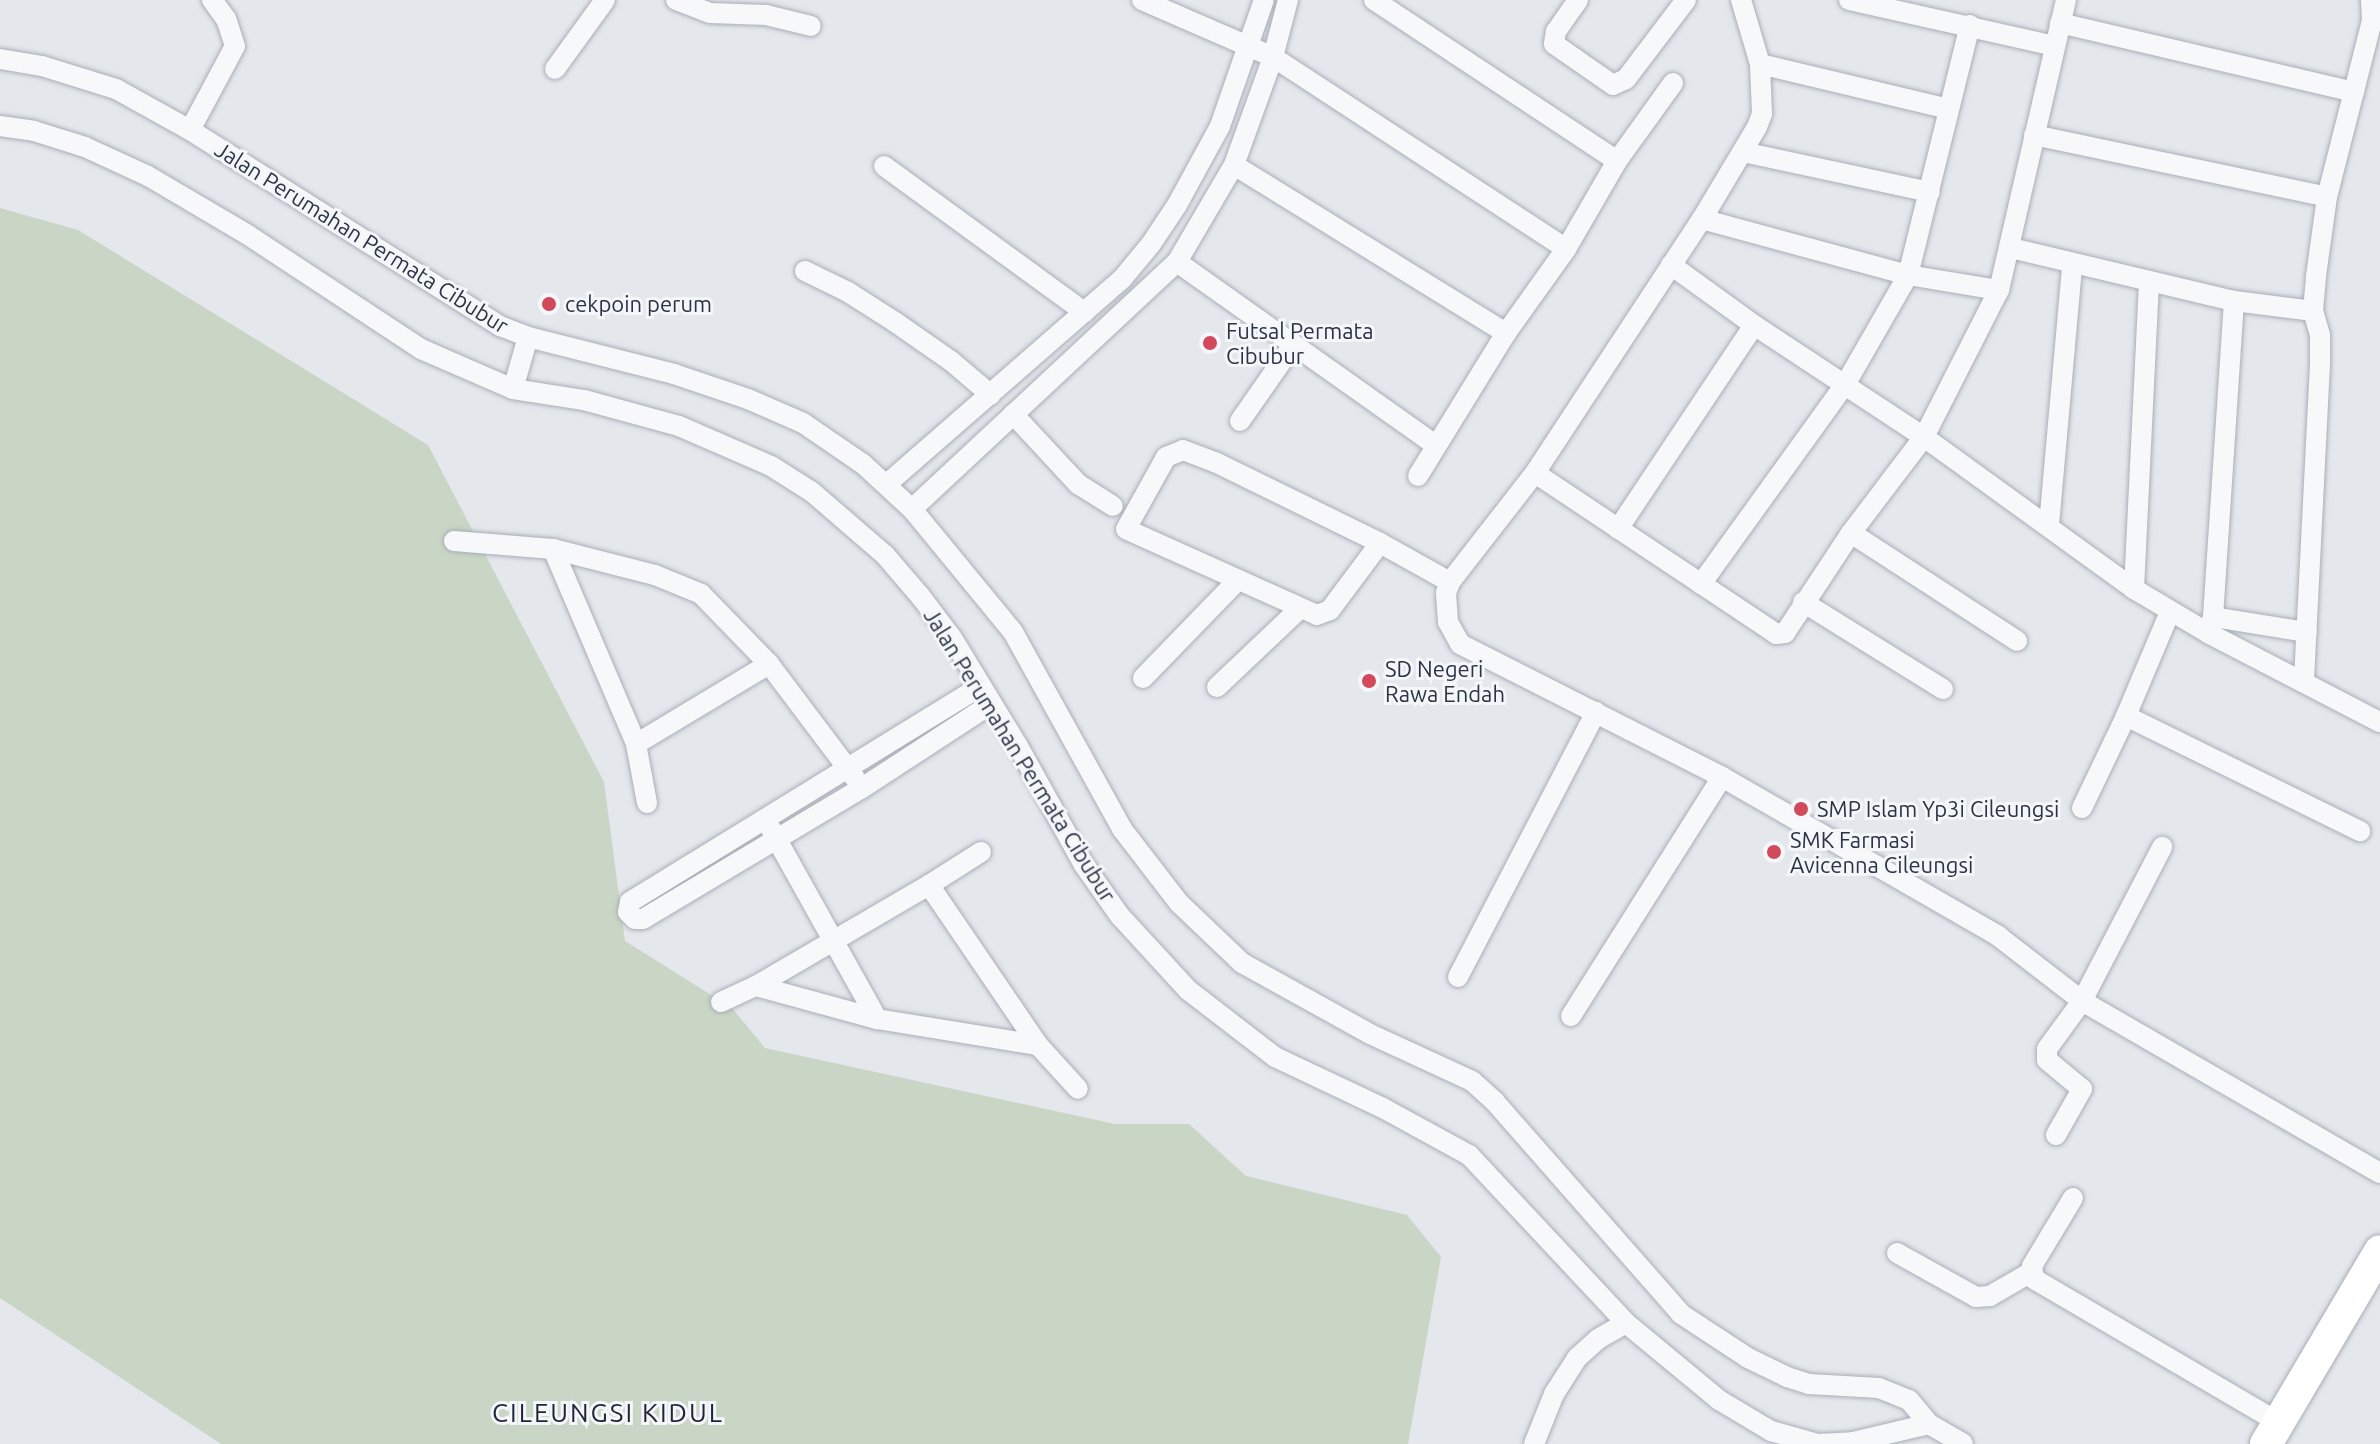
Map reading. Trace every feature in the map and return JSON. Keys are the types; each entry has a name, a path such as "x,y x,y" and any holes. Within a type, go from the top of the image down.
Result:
{"main road":[{"path":"2272,1433 2380,1251"}],"street":[{"path":"190,130 235,46 226,19 212,0"},
{"path":"555,69 605,0"},
{"path":"676,0 710,13 761,14 811,26"},
{"path":"1142,0 1262,52 1566,249"},
{"path":"912,509 1177,262 1234,165 1262,52 1264,0"},
{"path":"888,483 1122,279 1177,205 1288,0"},
{"path":"1374,0 1617,161"},
{"path":"1578,0 1556,31 1554,44 1613,85 1626,79 1686,0"},
{"path":"1741,0 1760,64 1762,114 1702,219 1535,473 1450,582 1446,593 1448,622 1460,644 1722,777 1998,936 2082,1001 2380,1173"},
{"path":"1849,0 2054,46"},
{"path":"1535,473 1779,635 1788,630 1803,602 1851,533 1924,437 1999,290 2066,0"},
{"path":"2304,680 2320,363 2320,335 2313,311 2327,197 2372,20 2371,0"},
{"path":"2060,23 2354,92"},
{"path":"1701,584 1846,383 1908,275 1970,25"},
{"name":"Jalan Perumahan Permata Cibubur","path":"0,59 42,66 116,89 190,130 525,344 674,374 748,399 803,423 888,483 1013,632 1122,829 1179,903 1242,963 1370,1034 1472,1081 1495,1102 1681,1314 1748,1358 1787,1377 1809,1384 1879,1388 1909,1400 1929,1424 1963,1444"},
{"path":"1760,64 1949,109"},
{"path":"1418,476 1506,333 1566,249 1617,161 1673,83"},
{"name":"Jalan Perumahan Permata Cibubur","path":"0,126 34,131 85,147 148,176 248,235 421,349 515,383 679,426 771,466 812,492 885,555 952,638 1018,746 1084,865 1120,916 1188,990 1275,1057 1383,1108 1469,1155 1626,1323 1719,1400 1771,1431 1818,1444 1853,1442 1929,1424"},
{"path":"2034,135 2327,197"},
{"path":"1743,152 1930,192"},
{"path":"1234,165 1506,333"},
{"path":"884,166 1084,312"},
{"path":"1702,219 1908,275 1999,290"},
{"path":"2011,248 2072,265 2234,301 2313,311"},
{"path":"1177,262 1435,445"},
{"path":"1671,265 1754,325 1924,437 2134,589 2170,612 2211,625 2380,722"},
{"path":"2049,525 2072,265"},
{"path":"805,271 848,292 895,322 951,361 991,395"},
{"path":"2134,589 2149,281"},
{"path":"2211,625 2234,301"},
{"path":"1618,529 1754,325"},
{"path":"515,383 525,344"},
{"path":"1240,421 1293,345"},
{"path":"1013,414 1078,484 1113,506"},
{"path":"1380,543 1330,610 1317,615 1298,610 1126,529 1166,457 1174,452 1192,452 1380,543 1450,582"},
{"path":"1851,533 2017,641"},
{"path":"454,541 553,549 655,575 701,594 769,664 862,788"},
{"path":"553,549 636,744 647,803"},
{"path":"1143,678 1237,581"},
{"path":"1803,602 1943,689"},
{"path":"1217,687 1298,610"},
{"path":"2082,808 2126,716 2170,612"},
{"path":"2211,625 2307,632"},
{"path":"636,744 769,664"},
{"path":"986,695 862,788 643,919 635,919 628,912 630,902 765,818 986,695"},
{"path":"1458,977 1596,712"},
{"path":"2126,716 2360,831"},
{"path":"1571,1016 1722,777"},
{"path":"765,818 877,1019"},
{"path":"2056,1135 2082,1089 2050,1064 2046,1055 2082,1001 2162,847"},
{"path":"721,1002 756,986 981,852"},
{"path":"929,885 1038,1045 1078,1089"},
{"path":"756,986 877,1019 1038,1045"},
{"path":"1897,1253 1976,1297 1990,1296 2031,1272 2073,1198"},
{"path":"2031,1272 2034,1279 2272,1433"},
{"path":"1534,1444 1554,1394 1577,1358 1598,1339 1626,1323"}],"green space":[{"path":"0,208 78,230 428,445 604,782 625,941 732,1008 765,1048 1115,1124 1189,1124 1246,1176 1407,1215 1441,1257 1408,1444 221,1444 0,1298"}],"place":[{"name":"cekpoin perum","path":"549,304"},
{"name":"Futsal Permata Cibubur","path":"1210,343"},
{"name":"SD Negeri Rawa Endah","path":"1369,681"},
{"name":"SMP Islam Yp3i Cileungsi","path":"1801,809"},
{"name":"SMK Farmasi Avicenna Cileungsi","path":"1774,852"}],"district":[{"name":"CILEUNGSI KIDUL","path":"608,1413"}]}
